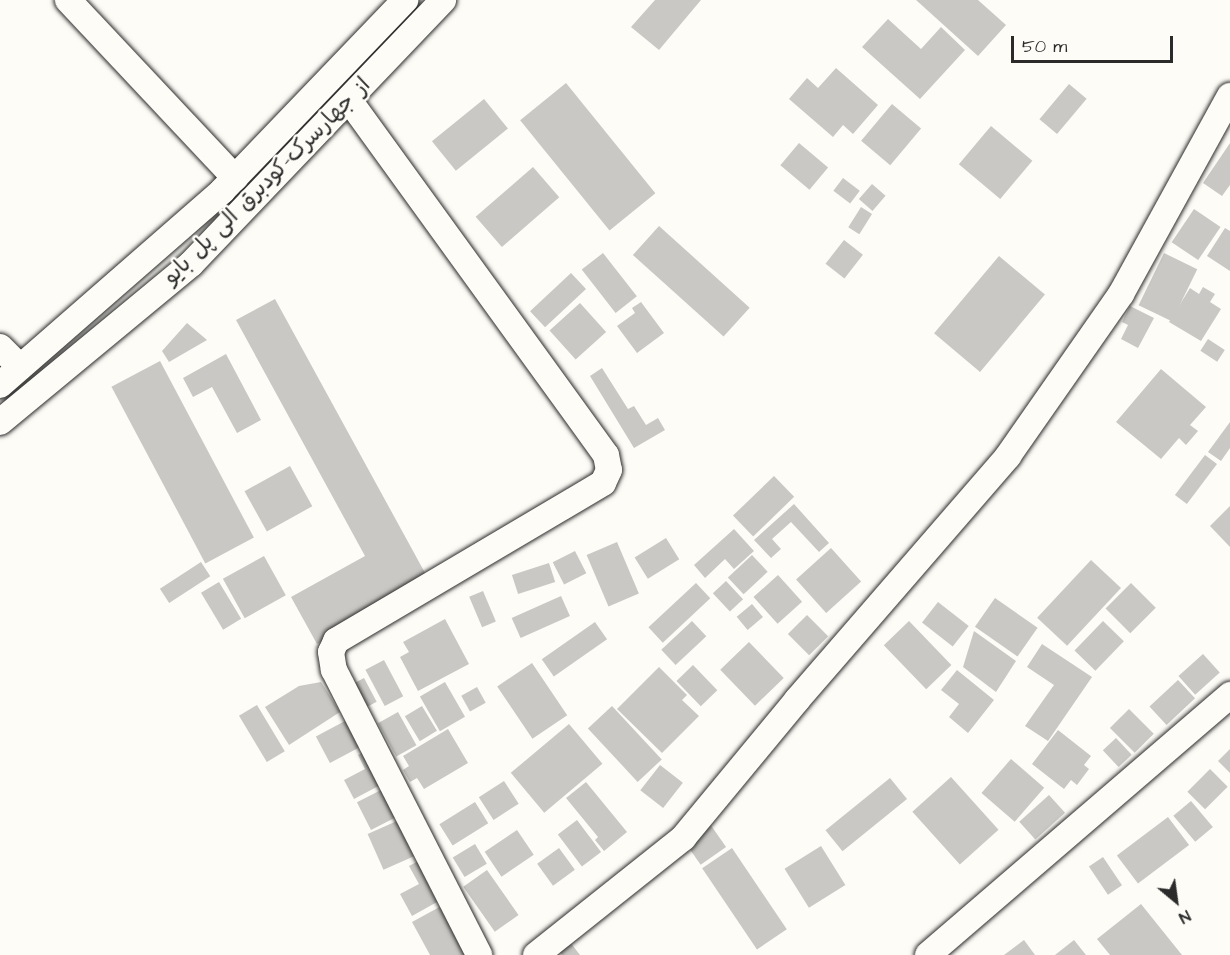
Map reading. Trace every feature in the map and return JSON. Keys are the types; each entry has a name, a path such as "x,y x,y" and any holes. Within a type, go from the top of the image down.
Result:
{"street":[{"path":"68,0 235,178"},
{"name":"از جهارسرک-کودبرق الی پل بایو","path":"0,385 235,178 405,0"},
{"name":"از جهارسرک-کودبرق الی پل بایو","path":"0,422 191,264 443,0"},
{"path":"536,955 683,838 797,700 1008,456 1121,294 1230,96"},
{"path":"349,100 606,455 609,470 603,483 336,641 330,652 334,670 479,955"},
{"path":"0,347 20,367"},
{"path":"928,955 1230,695"}],"building":[{"path":"655,0 701,0 659,50 631,27"},
{"path":"916,0 978,0 1006,25 978,56"},
{"path":"888,19 921,49 941,27 965,50 920,99 862,47"},
{"path":"836,68 878,105 853,134 843,125 833,137 789,99 807,78 818,88"},
{"path":"566,83 655,193 610,230 520,120"},
{"path":"1069,84 1087,99 1057,134 1039,119"},
{"path":"484,99 508,129 456,171 432,141"},
{"path":"892,104 921,128 890,165 861,141"},
{"path":"991,126 1032,161 1000,199 959,164"},
{"path":"799,143 828,167 809,190 780,165"},
{"path":"1230,143 1230,185 1222,196 1203,183"},
{"path":"533,167 559,197 502,247 476,217"},
{"path":"843,178 860,191 850,203 833,191"},
{"path":"872,184 886,196 872,211 859,199"},
{"path":"861,207 872,214 859,234 848,227"},
{"path":"1194,209 1221,227 1198,260 1172,242"},
{"path":"659,226 750,308 724,337 633,255"},
{"path":"1225,228 1230,231 1230,271 1207,256"},
{"path":"844,240 863,255 844,278 826,264"},
{"path":"603,253 637,296 616,313 582,270"},
{"path":"1164,253 1197,269 1172,321 1139,305"},
{"path":"999,256 1045,295 980,372 934,333"},
{"path":"571,273 586,289 545,327 530,311"},
{"path":"1203,287 1215,294 1210,302 1221,309 1201,341 1169,322 1190,288 1199,294"},
{"path":"275,299 430,582 317,644 291,597 365,556 236,320"},
{"path":"641,302 664,333 637,353 617,326 635,313 632,308"},
{"path":"580,303 606,332 576,359 550,330"},
{"path":"1130,306 1154,318 1138,348 1121,339 1128,325 1122,322"},
{"path":"187,323 207,340 169,362 162,351"},
{"path":"1208,339 1225,350 1217,362 1200,351"},
{"path":"226,354 261,420 237,433 212,387 193,397 183,378"},
{"path":"160,361 254,538 205,563 111,387"},
{"path":"602,368 628,409 634,406 646,425 658,418 665,430 634,448 590,376"},
{"path":"1161,369 1206,407 1190,425 1198,431 1186,445 1179,438 1161,459 1116,422"},
{"path":"1230,422 1230,448 1221,461 1208,452"},
{"path":"1205,455 1217,464 1187,504 1175,495"},
{"path":"290,466 312,506 267,531 245,491"},
{"path":"774,476 794,497 753,536 733,516"},
{"path":"794,504 829,543 819,552 791,522 772,539 781,549 771,558 754,540"},
{"path":"1230,506 1230,547 1210,526"},
{"path":"734,529 754,551 734,569 725,559 705,578 694,565"},
{"path":"666,538 679,559 648,579 635,558"},
{"path":"617,542 639,594 609,606 587,555"},
{"path":"831,548 861,581 826,613 796,579"},
{"path":"575,551 586,573 564,585 553,562"},
{"path":"752,555 768,572 744,594 728,578"},
{"path":"264,556 286,595 245,618 223,579"},
{"path":"1091,560 1121,588 1067,646 1037,618"},
{"path":"201,562 210,576 169,603 160,589"},
{"path":"549,563 555,582 518,594 512,575"},
{"path":"778,575 802,602 778,624 753,597"},
{"path":"726,581 743,599 730,612 713,593"},
{"path":"219,582 241,619 223,630 201,593"},
{"path":"696,583 710,598 663,643 648,627"},
{"path":"1131,583 1156,608 1130,633 1106,608"},
{"path":"483,591 496,621 482,627 469,597"},
{"path":"561,596 570,616 521,638 512,618"},
{"path":"995,598 1038,628 1018,656 975,627"},
{"path":"938,602 969,626 953,646 922,622"},
{"path":"752,604 763,617 748,630 737,617"},
{"path":"807,615 828,636 809,655 788,634"},
{"path":"445,619 469,664 418,691 400,657 409,652 403,642"},
{"path":"692,621 706,636 676,665 661,650"},
{"path":"909,621 951,665 926,689 884,645"},
{"path":"1103,621 1124,641 1095,671 1075,650"},
{"path":"595,622 607,639 554,676 542,659"},
{"path":"974,631 1016,661 996,692 963,667"},
{"path":"749,642 784,678 755,706 720,670"},
{"path":"1042,644 1092,677 1048,741 1025,726 1054,685 1027,667"},
{"path":"1203,654 1220,673 1195,695 1178,676"},
{"path":"384,660 403,696 385,706 365,670"},
{"path":"532,663 567,715 532,739 497,686"},
{"path":"693,665 717,690 701,706 676,681"},
{"path":"659,667 687,695 682,700 699,716 662,753 617,709"},
{"path":"957,670 994,700 968,733 949,717 959,704 941,690"},
{"path":"364,678 377,702 362,710 349,686"},
{"path":"1178,680 1195,698 1167,725 1149,707"},
{"path":"321,682 340,712 289,745 265,707 299,686"},
{"path":"445,682 465,717 440,731 420,696"},
{"path":"477,687 486,703 470,711 461,696"},
{"path":"257,705 285,751 267,762 239,716"},
{"path":"422,706 437,731 420,741 405,716"},
{"path":"612,706 662,759 638,782 588,729"},
{"path":"1129,709 1154,734 1135,753 1110,728"},
{"path":"398,712 416,745 396,756 378,723"},
{"path":"345,721 359,747 330,763 316,736"},
{"path":"569,724 602,764 544,813 511,773"},
{"path":"448,729 468,763 424,789 417,778 410,782 403,770 409,766 403,756"},
{"path":"1058,730 1091,756 1084,765 1089,769 1077,785 1071,780 1064,789 1032,764"},
{"path":"1116,738 1132,755 1119,767 1103,750"},
{"path":"1230,749 1230,773 1218,761"},
{"path":"367,750 384,783 354,799 344,780 365,769 358,755"},
{"path":"1011,759 1044,788 1015,822 981,793"},
{"path":"660,765 683,783 663,808 640,790"},
{"path":"1210,769 1228,787 1205,809 1187,792"},
{"path":"951,777 999,830 960,865 912,812"},
{"path":"890,778 907,799 842,851 825,830"},
{"path":"504,781 519,804 494,820 479,797"},
{"path":"586,782 627,832 604,851 595,840 598,837 566,798"},
{"path":"389,786 403,814 371,830 357,802"},
{"path":"1049,795 1065,813 1035,840 1019,822"},
{"path":"1191,801 1213,827 1195,842 1173,816"},
{"path":"475,802 488,823 453,845 439,824"},
{"path":"406,817 422,853 383,870 368,834"},
{"path":"1168,817 1189,845 1138,883 1117,856"},
{"path":"577,820 601,852 582,866 558,834"},
{"path":"710,824 726,847 701,865 685,842"},
{"path":"517,830 534,855 501,877 485,852"},
{"path":"475,844 487,864 465,877 453,857"},
{"path":"821,846 845,885 809,908 785,869"},
{"path":"559,848 575,870 553,886 537,864"},
{"path":"732,848 787,929 757,949 702,868"},
{"path":"1103,857 1122,885 1108,895 1089,867"},
{"path":"424,858 446,897 412,916 400,894 419,884 409,866"},
{"path":"487,870 519,915 495,932 463,887"},
{"path":"445,904 472,955 430,955 412,922"},
{"path":"1141,904 1182,955 1110,955 1097,939"},
{"path":"1024,940 1035,955 1004,955"},
{"path":"1074,940 1086,955 1055,955"},
{"path":"570,942 580,955 562,955 559,951"}]}
